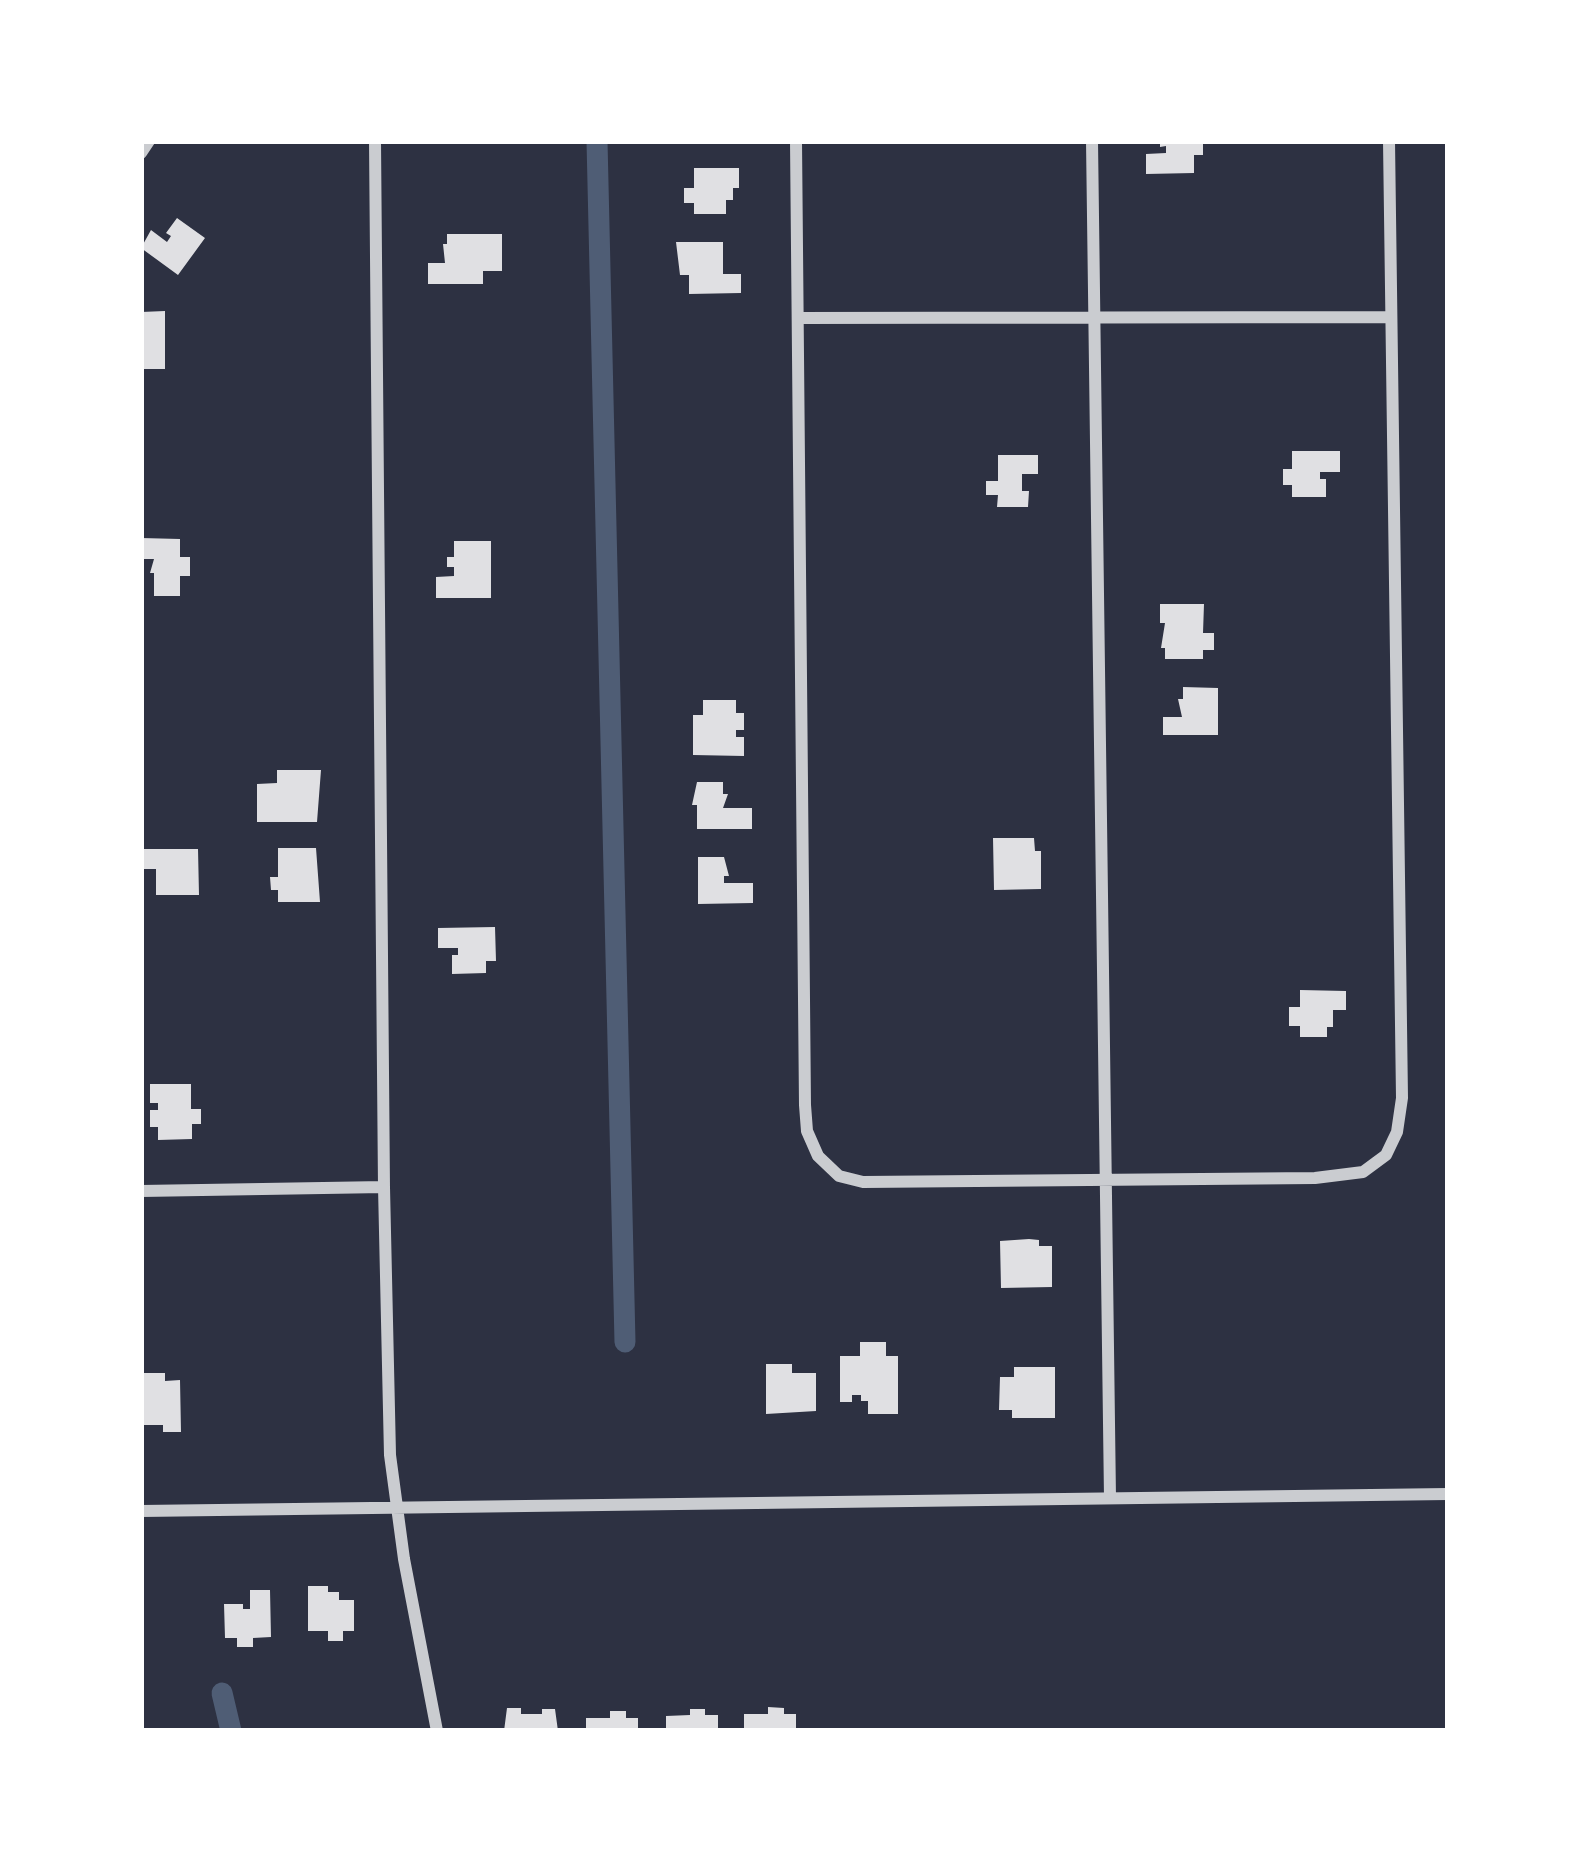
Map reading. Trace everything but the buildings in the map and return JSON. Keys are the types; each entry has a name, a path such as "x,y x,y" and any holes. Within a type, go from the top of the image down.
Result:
{"street":[{"path":"141,153 149,141"},
{"path":"375,141 390,1454 437,1731"},
{"path":"796,141 805,1105 807,1131 818,1156 839,1176 863,1182 1339,1177 1363,1172 1386,1155 1397,1132 1402,1098 1389,141"},
{"path":"1092,141 1110,1498"},
{"path":"799,319 1389,317"},
{"path":"141,1191 384,1187"},
{"path":"141,1511 1448,1494"}],"waterway":[{"path":"597,141 625,1342"},
{"path":"222,1693 231,1731"}]}
